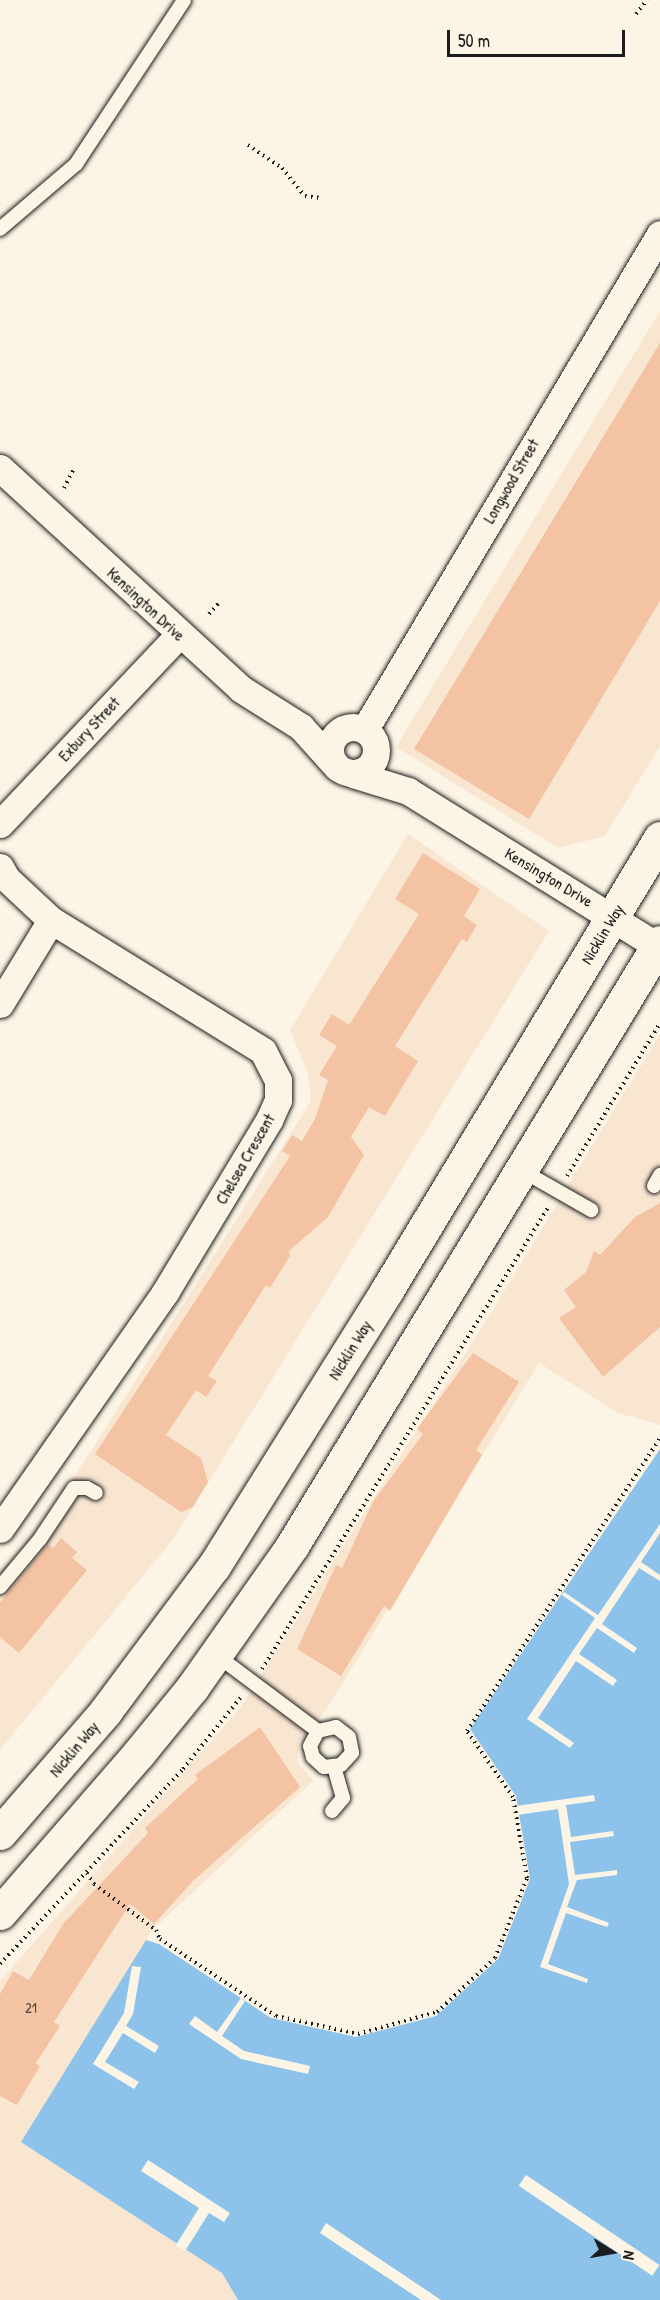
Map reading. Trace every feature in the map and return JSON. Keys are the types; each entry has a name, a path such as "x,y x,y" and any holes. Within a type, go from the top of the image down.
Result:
{"highway":[{"name":"Nicklin Way","path":"0,1833 105,1712 220,1556 660,838"},
{"path":"0,1913 85,1819 215,1654 310,1518 659,945"}],"street":[{"name":"Longwood Street","path":"371,741 660,234"},
{"name":"Kensington Drive","path":"0,468 179,635 242,689 301,727 345,771 408,791 659,945"},
{"name":"Exbury Street","path":"0,824 179,635"},
{"name":"Kensington Drive","path":"301,727 337,733"},
{"path":"355,727 371,741 369,768 345,771 330,750 337,733 355,727"},
{"name":"Kensington Drive","path":"371,741 408,791"},
{"name":"Chelsea Crescent","path":"0,867 6,878 51,920 263,1051 278,1080 278,1100 166,1291 0,1529"},
{"path":"0,1004 51,920"}],"lane":[{"path":"0,229 76,164 184,0"},
{"path":"521,1170 591,1210"},
{"path":"0,1587 40,1539 74,1488 87,1488 96,1493"},
{"path":"215,1654 318,1731"},
{"path":"336,1726 348,1737 352,1753 341,1766 324,1767 313,1757 310,1746 318,1731 336,1726"},
{"path":"332,1812 343,1798 334,1766"}],"path":[{"path":"636,14 647,0"},
{"path":"248,145 282,168 304,196 320,198"},
{"path":"64,488 73,470"},
{"path":"209,614 219,603"},
{"path":"87,1873 94,1884 156,1930 160,1939 276,2016 358,2034 437,2013 495,1958 527,1878 513,1797 467,1731 660,1438"}],"shaded area":[{"path":"660,311 660,746 605,836 558,848 396,747"},
{"path":"408,834 549,931 174,1538 0,1750 0,1572 43,1523 93,1448 311,1101 308,1074 290,1030"},
{"path":"660,1034 660,1425 618,1413 539,1363 326,1710 299,1741 298,1762 313,1781 153,1929 21,2142 222,2273 238,2300 0,2300 0,1981 241,1707 481,1329"}],"water":[{"path":"660,1449 660,2300 238,2300 222,2273 21,2142 146,1940 159,1944 271,2018 356,2037 436,2016 498,1959 530,1879 516,1796 470,1729"}],"pier":[{"path":"660,1524 660,1533 641,1562 660,1575 660,1581 639,1568 602,1624 637,1648 634,1653 597,1628 579,1654 617,1680 613,1686 576,1661 538,1718 574,1743 570,1748 527,1719 595,1618 562,1595 564,1592 598,1615"},
{"path":"594,1795 595,1801 566,1805 571,1837 613,1831 614,1836 570,1842 575,1875 617,1870 617,1875 577,1880 567,1907 609,1923 607,1927 566,1913 548,1964 588,1979 587,1983 540,1967 569,1884 558,1809 517,1815 516,1806"},
{"path":"132,1966 141,1967 133,2014 126,2026 159,2046 155,2053 123,2033 105,2062 139,2082 134,2089 93,2064 124,2013"},
{"path":"241,1998 245,2001 222,2036 244,2051 310,2066 308,2074 241,2059 189,2024 195,2016 217,2032"},
{"path":"148,2160 230,2213 224,2222 209,2213 185,2251 176,2245 199,2208 141,2171"},
{"path":"526,2175 659,2265 652,2276 519,2186"},
{"path":"326,2223 441,2300 421,2300 320,2233"}],"building":[{"path":"660,343 660,601 529,819 414,749"},
{"path":"423,853 480,889 464,916 477,925 467,942 462,939 395,1046 418,1061 385,1116 369,1107 351,1137 364,1155 328,1217 289,1251 290,1256 270,1288 266,1285 208,1376 217,1381 206,1397 196,1390 166,1435 201,1458 208,1482 193,1507 181,1512 95,1454 290,1156 282,1151 292,1135 302,1141 315,1119 328,1080 319,1075 337,1046 319,1035 332,1014 349,1025 419,914 395,899"},
{"path":"660,1203 660,1327 603,1377 559,1318 576,1307 564,1290 586,1272 594,1251 600,1255 635,1217"},
{"path":"473,1353 519,1382 476,1450 482,1455 390,1611 384,1606 341,1676 297,1649 336,1565 342,1568 373,1502 423,1434 417,1429"},
{"path":"61,1538 77,1552 72,1558 87,1570 19,1653 0,1637 0,1603 48,1544 53,1548"},
{"path":"260,1727 300,1787 194,1880 154,1924 130,1904 54,2022 60,2026 36,2063 40,2066 17,2105 0,2096 0,1994 13,1971 29,1980 63,1924 148,1833 145,1828 198,1779 195,1775"}]}
